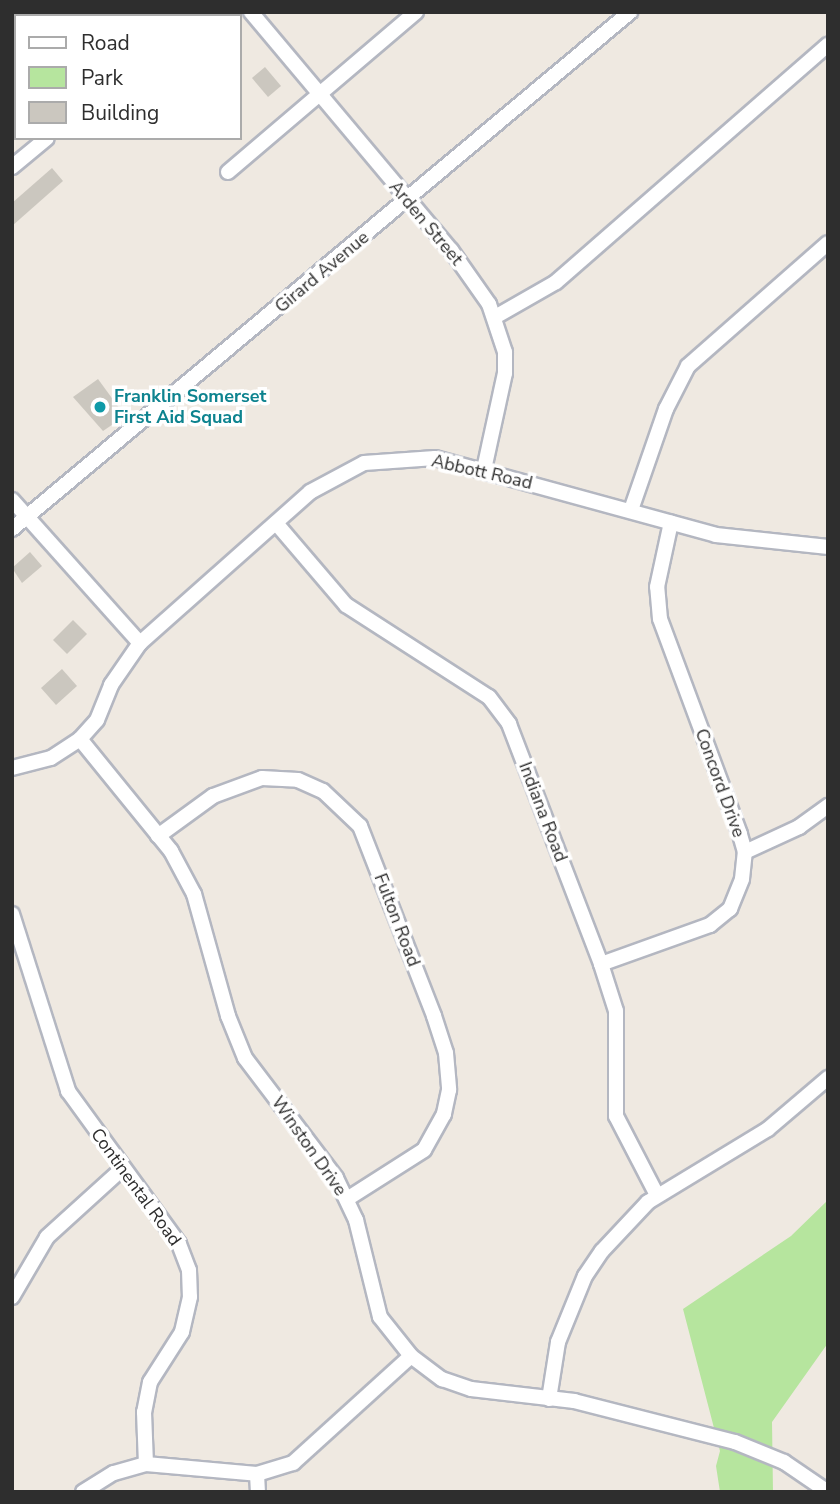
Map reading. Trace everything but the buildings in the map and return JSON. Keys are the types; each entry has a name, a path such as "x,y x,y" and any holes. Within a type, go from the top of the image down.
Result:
{"street":[{"name":"Arden Street","path":"251,12 451,250 495,317 505,352 505,373 484,469"},
{"path":"228,172 416,12"},
{"name":"Girard Avenue","path":"12,529 630,12"},
{"path":"495,317 556,282 828,45"},
{"path":"12,167 43,140"},
{"path":"631,510 666,409 688,366 828,243"},
{"name":"Abbott Road","path":"80,739 97,720 111,685 140,643 320,484 364,463 435,458 738,538 828,547"},
{"path":"12,500 140,643"},
{"name":"Concord Drive","path":"601,964 710,925 736,900 745,852 660,619 657,587 671,522"},
{"name":"Indiana Road","path":"276,523 346,605 456,675 499,708 601,964 616,1011 616,1116 657,1195"},
{"path":"12,768 51,758 80,739"},
{"name":"Winston Drive","path":"80,739 158,836 194,894 228,1016 245,1058 347,1199 380,1317 411,1356 442,1379 471,1389 625,1412 734,1442 784,1462 828,1492"},
{"name":"Fulton Road","path":"158,836 213,796 262,778 298,780 323,791 360,826 434,1016 446,1053 449,1090 444,1114 424,1150 347,1199"},
{"path":"745,852 799,827 828,806"},
{"name":"Continental Road","path":"12,914 68,1091 179,1244 191,1283 182,1332 150,1382 144,1412 146,1464"},
{"path":"549,1399 558,1342 585,1276 602,1251 657,1195 768,1129 828,1078"},
{"path":"12,1297 47,1237 122,1169"},
{"path":"83,1492 114,1474 146,1464 257,1475 293,1463 411,1356"},
{"path":"257,1475 258,1492"}],"green space":[{"path":"828,1200 828,1343 772,1422 773,1492 720,1492 716,1466 720,1451 683,1309 791,1236"}],"place":[{"name":"Franklin Somerset First Aid Squad","path":"100,407"}]}
